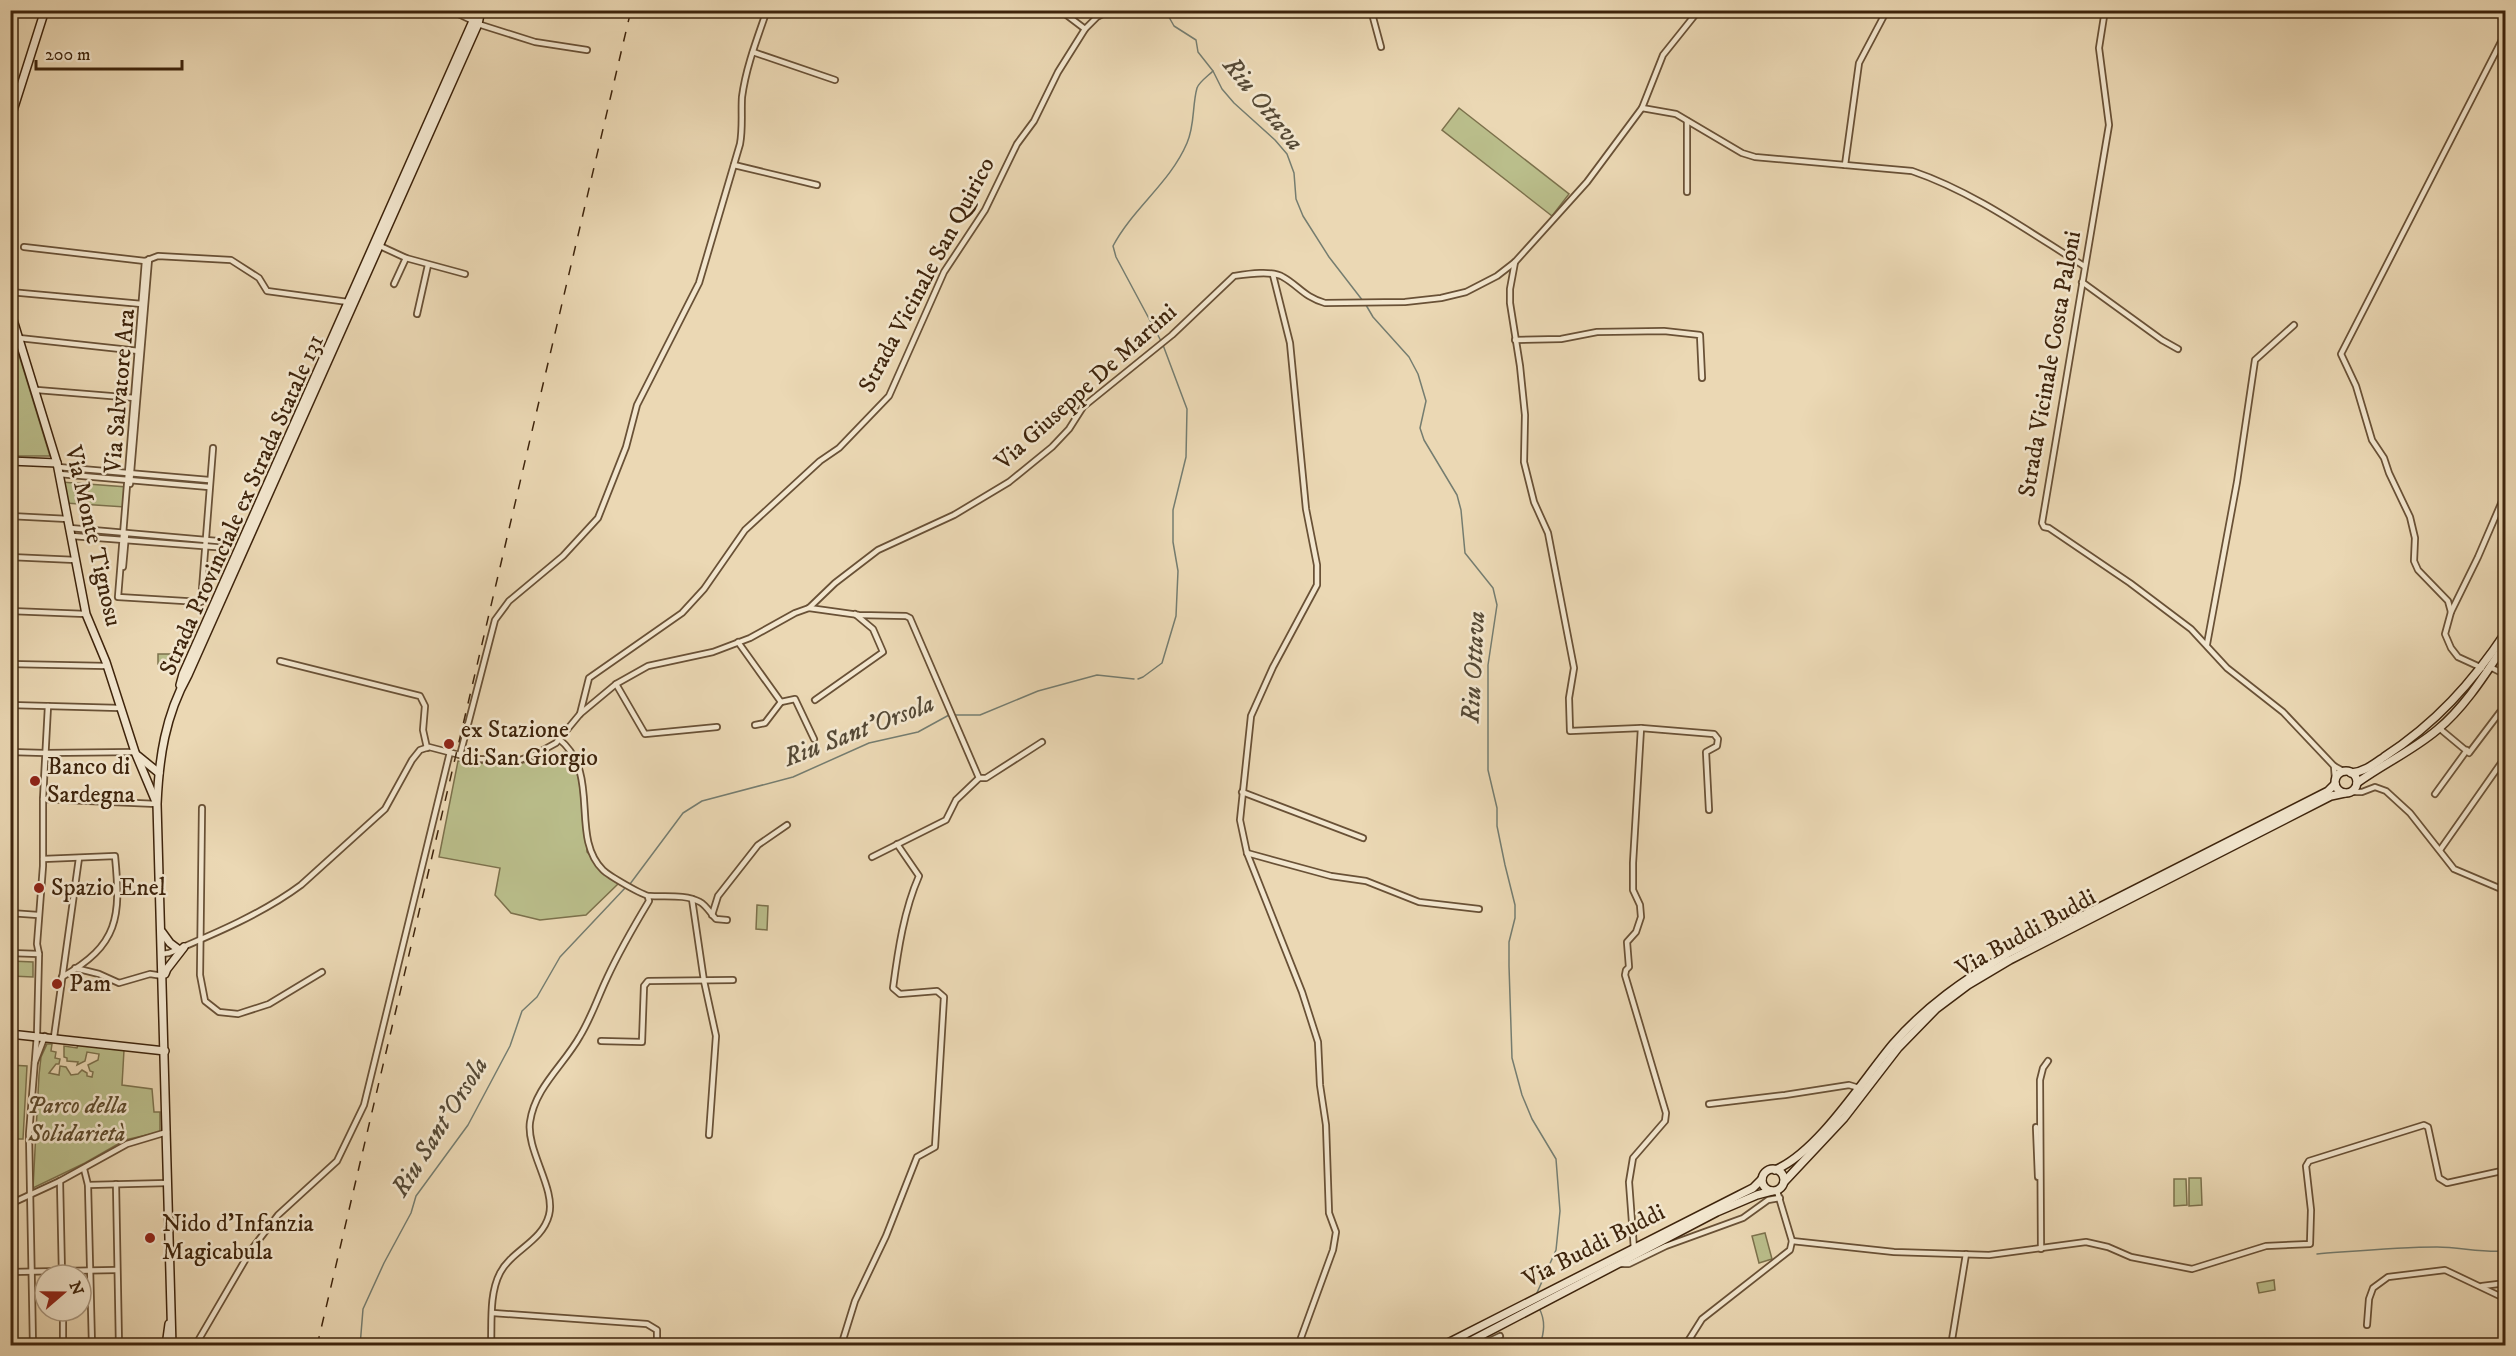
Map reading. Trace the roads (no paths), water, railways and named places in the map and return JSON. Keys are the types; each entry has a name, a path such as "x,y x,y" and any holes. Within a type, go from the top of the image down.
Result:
{"main road":[{"path":"10,120 45,10"},
{"name":"Strada Provinciale ex Strada Statale 131","path":"178,693 183,674 348,302 480,13"},
{"name":"Strada Provinciale ex Strada Statale 131","path":"178,693 205,639 380,246 475,23"},
{"name":"Via Monte Tignosu","path":"10,310 13,329 19,338 37,390 58,468 86,614 107,666 135,752 157,804"},
{"path":"10,462 58,468"},
{"path":"2505,632 2482,668 2432,723 2364,770 2339,774 2335,781 2338,790 2348,792 2357,783 2407,753 2439,728 2490,667 2505,643"},
{"path":"172,1346 157,804 161,752 178,693"},
{"name":"Via Monte Tignosu","path":"135,752 159,773"},
{"path":"159,773 150,778 144,774 148,764 161,752"},
{"path":"2348,772 2357,783"},
{"name":"Via Buddi Buddi","path":"1775,1170 1801,1153 1839,1114 1893,1044 1932,1004 1964,979 2007,954 2328,791 2335,781"},
{"name":"Via Buddi Buddi","path":"1784,1182 1844,1119 1898,1048 1936,1009 1968,985 2021,955 2331,796 2348,792"},
{"path":"162,932 170,943 181,948 167,969 163,980"},
{"path":"10,1034 54,1037 165,1051"},
{"path":"1775,1170 1782,1176 1784,1182 1774,1191 1766,1189 1762,1179 1767,1172 1775,1170"},
{"name":"Via Buddi Buddi","path":"1461,1346 1634,1249 1753,1188 1762,1179"},
{"name":"Via Buddi Buddi","path":"1545,1298 1621,1264 1736,1203 1774,1191"},
{"name":"Via Buddi Buddi","path":"1442,1346 1528,1307"},
{"path":"165,1346 171,1309"},
{"path":"172,1334 180,1346"}],"street":[{"path":"450,10 475,23 535,42 586,51"},
{"path":"460,755 495,620 509,601 563,556 598,518 626,447 637,405 699,283 734,165 743,128 742,98 753,52 767,10"},
{"path":"1060,10 1085,29"},
{"name":"Strada Vicinale San Quirico","path":"580,714 589,678 682,613 704,589 745,530 820,461 839,448 889,396 944,273 984,210 1017,144 1034,121 1058,72 1085,29 1097,17 1111,10"},
{"path":"1371,10 1381,47"},
{"name":"Via Giuseppe De Martini","path":"427,748 475,759 520,760 536,754 560,739 580,714 616,684 648,666 713,652 809,608 835,583 878,550 954,515 1010,482 1070,429 1083,407 1172,335 1234,276 1282,276 1315,300 1325,303 1376,303 1442,298 1466,292 1497,276 1515,262 1587,182 1642,108 1663,55 1699,10"},
{"path":"1845,165 1859,63 1887,10"},
{"name":"Strada Vicinale Costa Paloni","path":"2105,10 2099,48 2109,125 2042,523 2044,527 2049,528 2130,583 2207,644 2227,668 2283,712 2334,766 2348,772"},
{"path":"2451,612 2448,601 2418,570 2414,561 2415,538 2410,517 2389,474 2384,458 2372,441 2356,386 2341,354 2505,32"},
{"path":"753,52 835,80"},
{"path":"1642,108 1666,111 1742,153 1755,157 1912,171 1943,183 2085,266"},
{"path":"1687,121 1687,192"},
{"path":"734,165 817,185"},
{"path":"380,246 406,258 465,274"},
{"path":"24,247 147,260 158,256 231,260 259,278 267,291 348,302"},
{"path":"394,284 406,258"},
{"name":"Via Salvatore Ara","path":"140,351 147,260"},
{"name":"Via Salvatore Ara","path":"147,260 120,597 201,602 205,547"},
{"path":"1515,262 1509,289 1525,414 1524,462 1534,502 1548,533 1574,668 1569,698 1570,731 1641,728 1714,734 1718,739 1717,746 1706,752 1709,810"},
{"path":"417,314 428,265"},
{"path":"1273,275 1290,343 1306,509 1317,565 1317,585 1273,667 1251,716 1240,820 1247,853 1302,992 1318,1042 1320,1084 1326,1125 1329,1213 1336,1232 1334,1250 1298,1346"},
{"path":"2082,282 2178,349"},
{"path":"10,292 142,304"},
{"path":"2207,644 2237,485 2255,360 2294,325"},
{"path":"1515,340 1561,339 1597,332 1664,330 1700,335 1702,378"},
{"path":"19,338 140,351"},
{"path":"37,390 136,398"},
{"path":"205,547 213,448"},
{"path":"58,468 209,480"},
{"path":"58,468 129,480 209,487"},
{"path":"2482,668 2458,657 2445,634 2451,612 2478,557 2505,492"},
{"path":"10,516 68,519"},
{"path":"71,532 125,533 229,542"},
{"path":"71,532 124,540 228,548"},
{"path":"10,558 76,560"},
{"path":"809,608 910,618 979,778"},
{"path":"10,611 86,614"},
{"path":"815,700 884,652 873,629 855,614"},
{"path":"738,642 781,702"},
{"path":"162,954 201,940 288,894 311,877 377,818 395,793 412,760 420,750 427,748 423,730 425,706 420,696 280,661"},
{"path":"10,664 107,666"},
{"path":"2490,667 2505,675"},
{"path":"616,684 645,734 717,727"},
{"path":"754,725 765,723 781,702 795,699 814,739"},
{"path":"10,705 120,708"},
{"path":"33,1346 29,1134 33,1068 41,1036 38,915 43,859 43,799 48,706"},
{"path":"2439,728 2469,753 2500,712"},
{"path":"1634,1249 1629,1182 1633,1158 1665,1121 1666,1113 1625,975 1629,968 1627,942 1636,932 1641,917 1640,905 1633,890 1633,863 1641,728"},
{"path":"560,739 570,748 580,768 586,809 586,833 593,855 603,871 648,897 692,899 701,902 716,919 727,920"},
{"path":"872,856 946,820 956,800 979,778 986,778 1042,742"},
{"path":"2435,794 2467,750"},
{"path":"10,752 135,752"},
{"path":"195,1346 251,1250 278,1215 337,1161 364,1105 450,752"},
{"path":"2440,849 2505,756"},
{"path":"2334,766 2335,781"},
{"path":"2348,792 2362,792 2375,787 2385,791 2410,813 2454,869 2505,891"},
{"path":"1242,792 1363,838"},
{"path":"43,799 157,804"},
{"path":"202,808 200,975 205,1001 219,1012 238,1014 269,1004 322,972"},
{"path":"712,915 718,896 758,844 787,825"},
{"path":"841,1346 855,1301 886,1236 918,1157 935,1147 944,998 937,991 900,994 893,988 908,907 914,884 919,876 897,844"},
{"path":"1247,853 1331,876 1366,881 1419,902 1479,909"},
{"path":"43,859 116,856 118,897 116,920 105,942 62,977"},
{"path":"54,1037 79,858"},
{"path":"491,1346 494,1295 500,1274 508,1261 541,1233 550,1214 549,1201 529,1128 538,1095 580,1036 648,897"},
{"path":"692,899 704,981 716,1036 709,1134"},
{"path":"10,913 38,915"},
{"path":"10,953 39,954"},
{"path":"75,968 99,974 119,983 150,974 163,980"},
{"path":"601,1041 642,1042 644,986 648,981 733,980"},
{"path":"2039,1249 2040,1080 2043,1068 2048,1061"},
{"path":"1709,1104 1849,1085 1859,1088"},
{"path":"1792,1241 1876,1251 1966,1254 2016,1253 2086,1242 2108,1247 2131,1257 2192,1269 2266,1246 2310,1244 2311,1210 2306,1166 2309,1161 2424,1125 2428,1127 2439,1178 2446,1183 2505,1170"},
{"path":"2036,1127 2039,1249"},
{"path":"10,1203 84,1169 136,1140 166,1132"},
{"path":"84,1169 88,1185 90,1263"},
{"path":"60,1181 62,1263"},
{"path":"88,1185 168,1183"},
{"path":"116,1184 119,1346"},
{"path":"1685,1346 1702,1319 1790,1250 1792,1241 1780,1198 1774,1191"},
{"path":"1621,1264 1629,1264 1743,1218 1768,1200 1780,1198"},
{"path":"1684,1240 1686,1229"},
{"path":"1951,1346 1966,1254"},
{"path":"93,1271 116,1270"},
{"path":"2367,1325 2369,1299 2373,1288 2388,1277 2445,1270 2505,1299"},
{"path":"10,1272 32,1272"},
{"path":"2482,1286 2505,1283"},
{"path":"493,1313 647,1324 657,1330 657,1346"},
{"path":"63,1323 63,1346"},
{"path":"91,1323 92,1346"},
{"path":"1479,1346 1500,1336"},
{"path":"2047,1344 2059,1346"}],"waterway":[{"name":"Riu Ottava","path":"1165,10 1174,26 1196,40 1198,52 1213,71 1222,89 1287,154 1294,173 1296,199 1303,216 1329,257 1363,301"},
{"name":"Riu Sant'Orsola","path":"1161,341 1116,257 1113,246 1121,232 1180,157 1191,129 1197,88 1213,71"},
{"name":"Riu Ottava","path":"1366,305 1373,317 1409,357 1418,374 1426,401 1420,428 1424,440 1457,495 1461,510 1465,553 1493,588 1497,605 1488,665 1488,770 1497,808 1497,826 1515,905 1515,918 1509,942 1512,1058 1522,1095 1532,1119 1556,1159 1560,1211 1556,1250 1536,1295"},
{"name":"Riu Sant'Orsola","path":"1138,679 1162,663 1176,616 1178,571 1173,542 1173,510 1186,457 1187,409 1163,345"},
{"name":"Riu Sant'Orsola","path":"954,715 980,715 1038,691 1097,675 1134,679"},
{"name":"Riu Sant'Orsola","path":"630,884 683,813 702,801 793,777 869,743 918,732 949,715"},
{"name":"Riu Sant'Orsola","path":"360,1346 363,1309 411,1213 416,1196 468,1125 510,1046 522,1011 537,997 560,957 626,887"},
{"path":"2317,1254 2422,1247 2506,1251"},
{"name":"Riu Ottava","path":"1539,1308 1544,1327 1540,1346"}],"railway":[{"path":"317,1346 631,10"}],"place":[{"name":"ex Stazione di San Giorgio","path":"449,744"},
{"name":"Banco di Sardegna","path":"35,781"},
{"name":"Spazio Enel","path":"39,888"},
{"name":"Pam","path":"57,984"},
{"name":"Nido d'Infanzia Magicabula","path":"150,1238"}],"park label":[{"name":"Parco della Solidarietà","path":"77,1120"}]}
